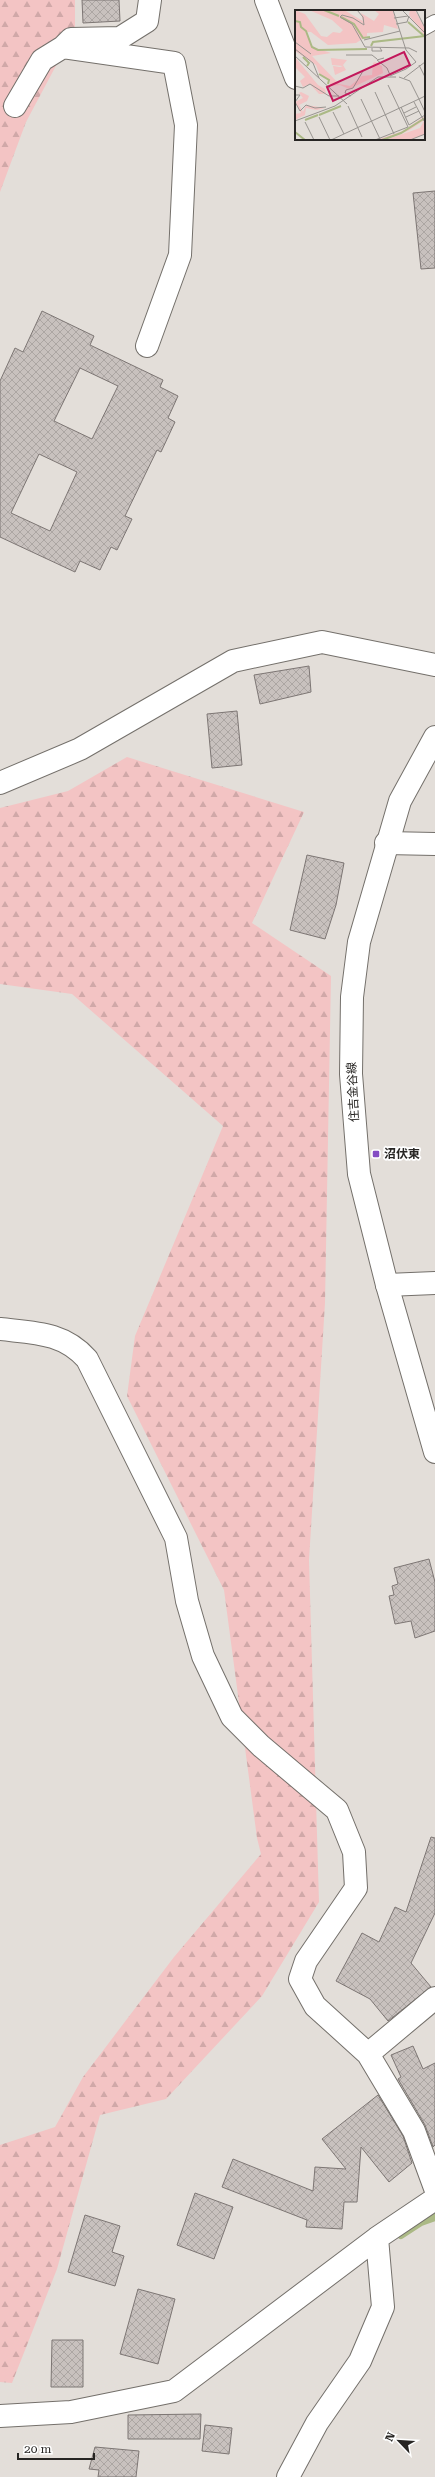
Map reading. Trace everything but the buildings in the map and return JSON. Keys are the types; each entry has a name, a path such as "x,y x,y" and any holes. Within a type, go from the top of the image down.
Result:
{"street":[{"path":"15,106 42,60 63,47 71,40 120,38 147,21 150,0"},
{"path":"266,0 295,75"},
{"path":"63,47 174,63 186,125 180,254 147,346"},
{"path":"0,783 80,749 233,661 322,642 435,665"},
{"name":"住吉金谷線","path":"435,737 400,801 386,843 359,942 352,997 351,1074 359,1174 387,1285 435,1452"},
{"path":"386,843 435,844"},
{"path":"387,1285 435,1283"},
{"path":"0,1329 49,1334 76,1346 87,1359 176,1538 187,1601 203,1656 232,1717 261,1746 338,1810 354,1852 356,1888 306,1961 300,1978 315,2006 368,2054 414,2131 435,2188"},
{"path":"368,2054 435,1998"},
{"path":"0,2416 71,2412 174,2391 377,2238 435,2199"},
{"path":"288,2477 317,2423 360,2361 384,2307 377,2238"}],"lane":[{"path":"425,27 435,22"}],"green space":[{"path":"0,0 75,0 75,30 26,122 0,192"},
{"path":"127,757 304,812 252,923 331,976 325,1303 309,1560 319,1902 262,1996 166,2099 100,2115 57,2269 12,2383 0,2382 0,2145 55,2127 83,2077 174,1957 261,1854 257,1838 224,1590 127,1396 135,1336 223,1126 72,994 0,984 0,808 68,791"}],"waterway":[{"path":"401,2235 421,2222 435,2217"}],"place":[{"name":"沼伏東","path":"376,1154"}]}
